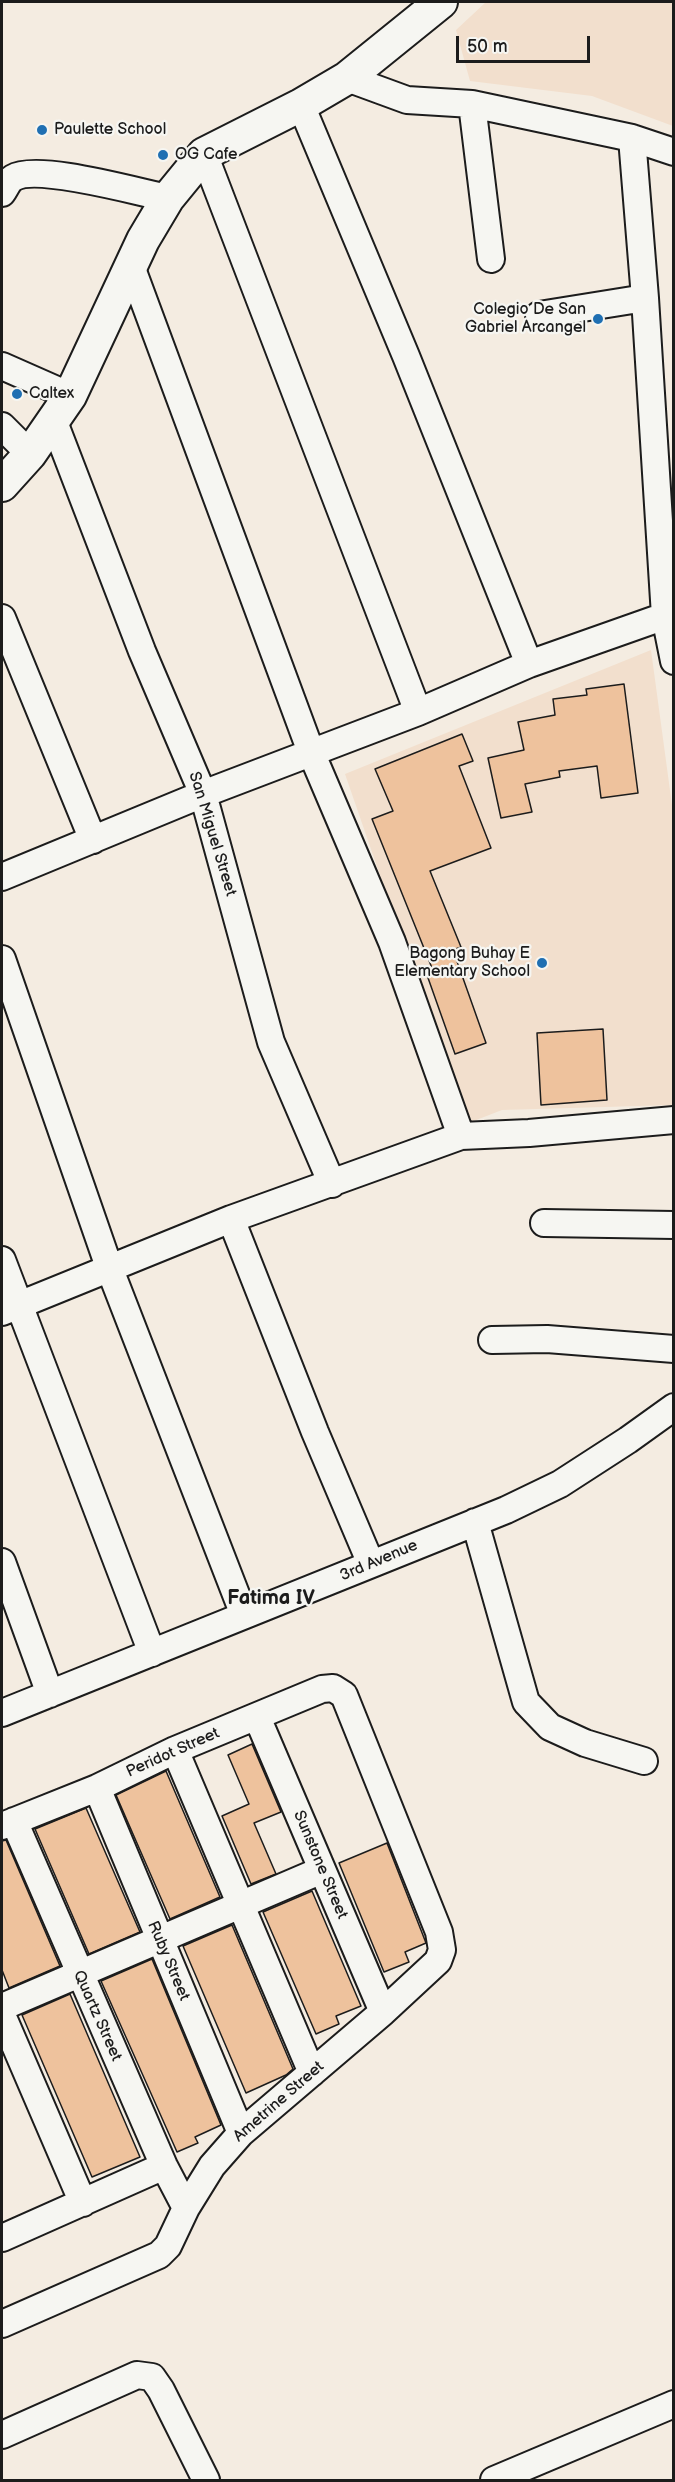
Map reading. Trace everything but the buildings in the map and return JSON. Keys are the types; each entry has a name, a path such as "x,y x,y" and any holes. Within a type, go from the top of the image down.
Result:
{"main road":[{"path":"2,485 30,454 70,396 143,240 168,198 204,154 301,105 347,78 441,2"}],"street":[{"path":"347,78 407,100 472,104 632,138 674,152"},
{"path":"472,104 491,259"},
{"path":"301,105 406,356 529,664"},
{"path":"632,138 645,298 665,616 674,661"},
{"path":"204,154 418,712"},
{"path":"2,193 12,178 30,174 57,174 168,198"},
{"path":"131,267 311,752 392,942 461,1136"},
{"path":"539,315 645,298"},
{"path":"2,366 70,396"},
{"name":"San Miguel Street","path":"54,422 142,651 203,794 271,1042 332,1184"},
{"path":"2,426 30,454"},
{"path":"2,877 203,794 418,712 529,664 665,616"},
{"path":"2,618 93,840"},
{"path":"2,959 109,1267 244,1615"},
{"path":"10,1308 231,1219 461,1136 529,1133 674,1120"},
{"path":"231,1219 315,1432 371,1563"},
{"path":"544,1223 674,1225"},
{"path":"2,1260 10,1308 152,1653"},
{"path":"492,1340 547,1339 674,1349"},
{"name":"3rd Avenue","path":"2,1713 346,1576 371,1563 475,1522 560,1484 674,1407"},
{"path":"475,1522 526,1702 550,1727 585,1743 644,1761"},
{"path":"2,1562 50,1695"},
{"name":"Peridot Street","path":"8,1823 97,1788 175,1750 322,1689 333,1688 344,1695 440,1932 442,1950"},
{"name":"Sunstone Street","path":"257,1717 383,2012"},
{"path":"175,1750 312,2073"},
{"name":"Ruby Street","path":"97,1788 241,2133"},
{"name":"Quartz Street","path":"8,1823 79,1973 164,2166 186,2208"},
{"path":"2,2007 322,1870"},
{"name":"Ametrine Street","path":"2,2324 159,2255 168,2246 186,2208 212,2166 241,2133 383,2012 438,1961 442,1950"},
{"path":"2,2015 83,2203"},
{"path":"2,2238 164,2166"},
{"path":"2,2435 137,2376 152,2378 161,2390 198,2478"},
{"path":"494,2481 674,2404"}],"shaded area":[{"path":"486,2 673,2 673,126 592,96 470,81 456,30"},
{"name":"Bagong Buhay E Elementary School","path":"651,650 674,820 673,1105 502,1110 466,1124 345,774"}],"place":[{"name":"Paulette School","path":"42,130"},
{"name":"OG Cafe","path":"163,155"},
{"name":"Colegio De San Gabriel Arcangel","path":"598,319"},
{"name":"Caltex","path":"17,394"},
{"name":"Bagong Buhay E Elementary School","path":"542,963"}],"district":[{"name":"Fatima IV","path":"271,1599"}]}
